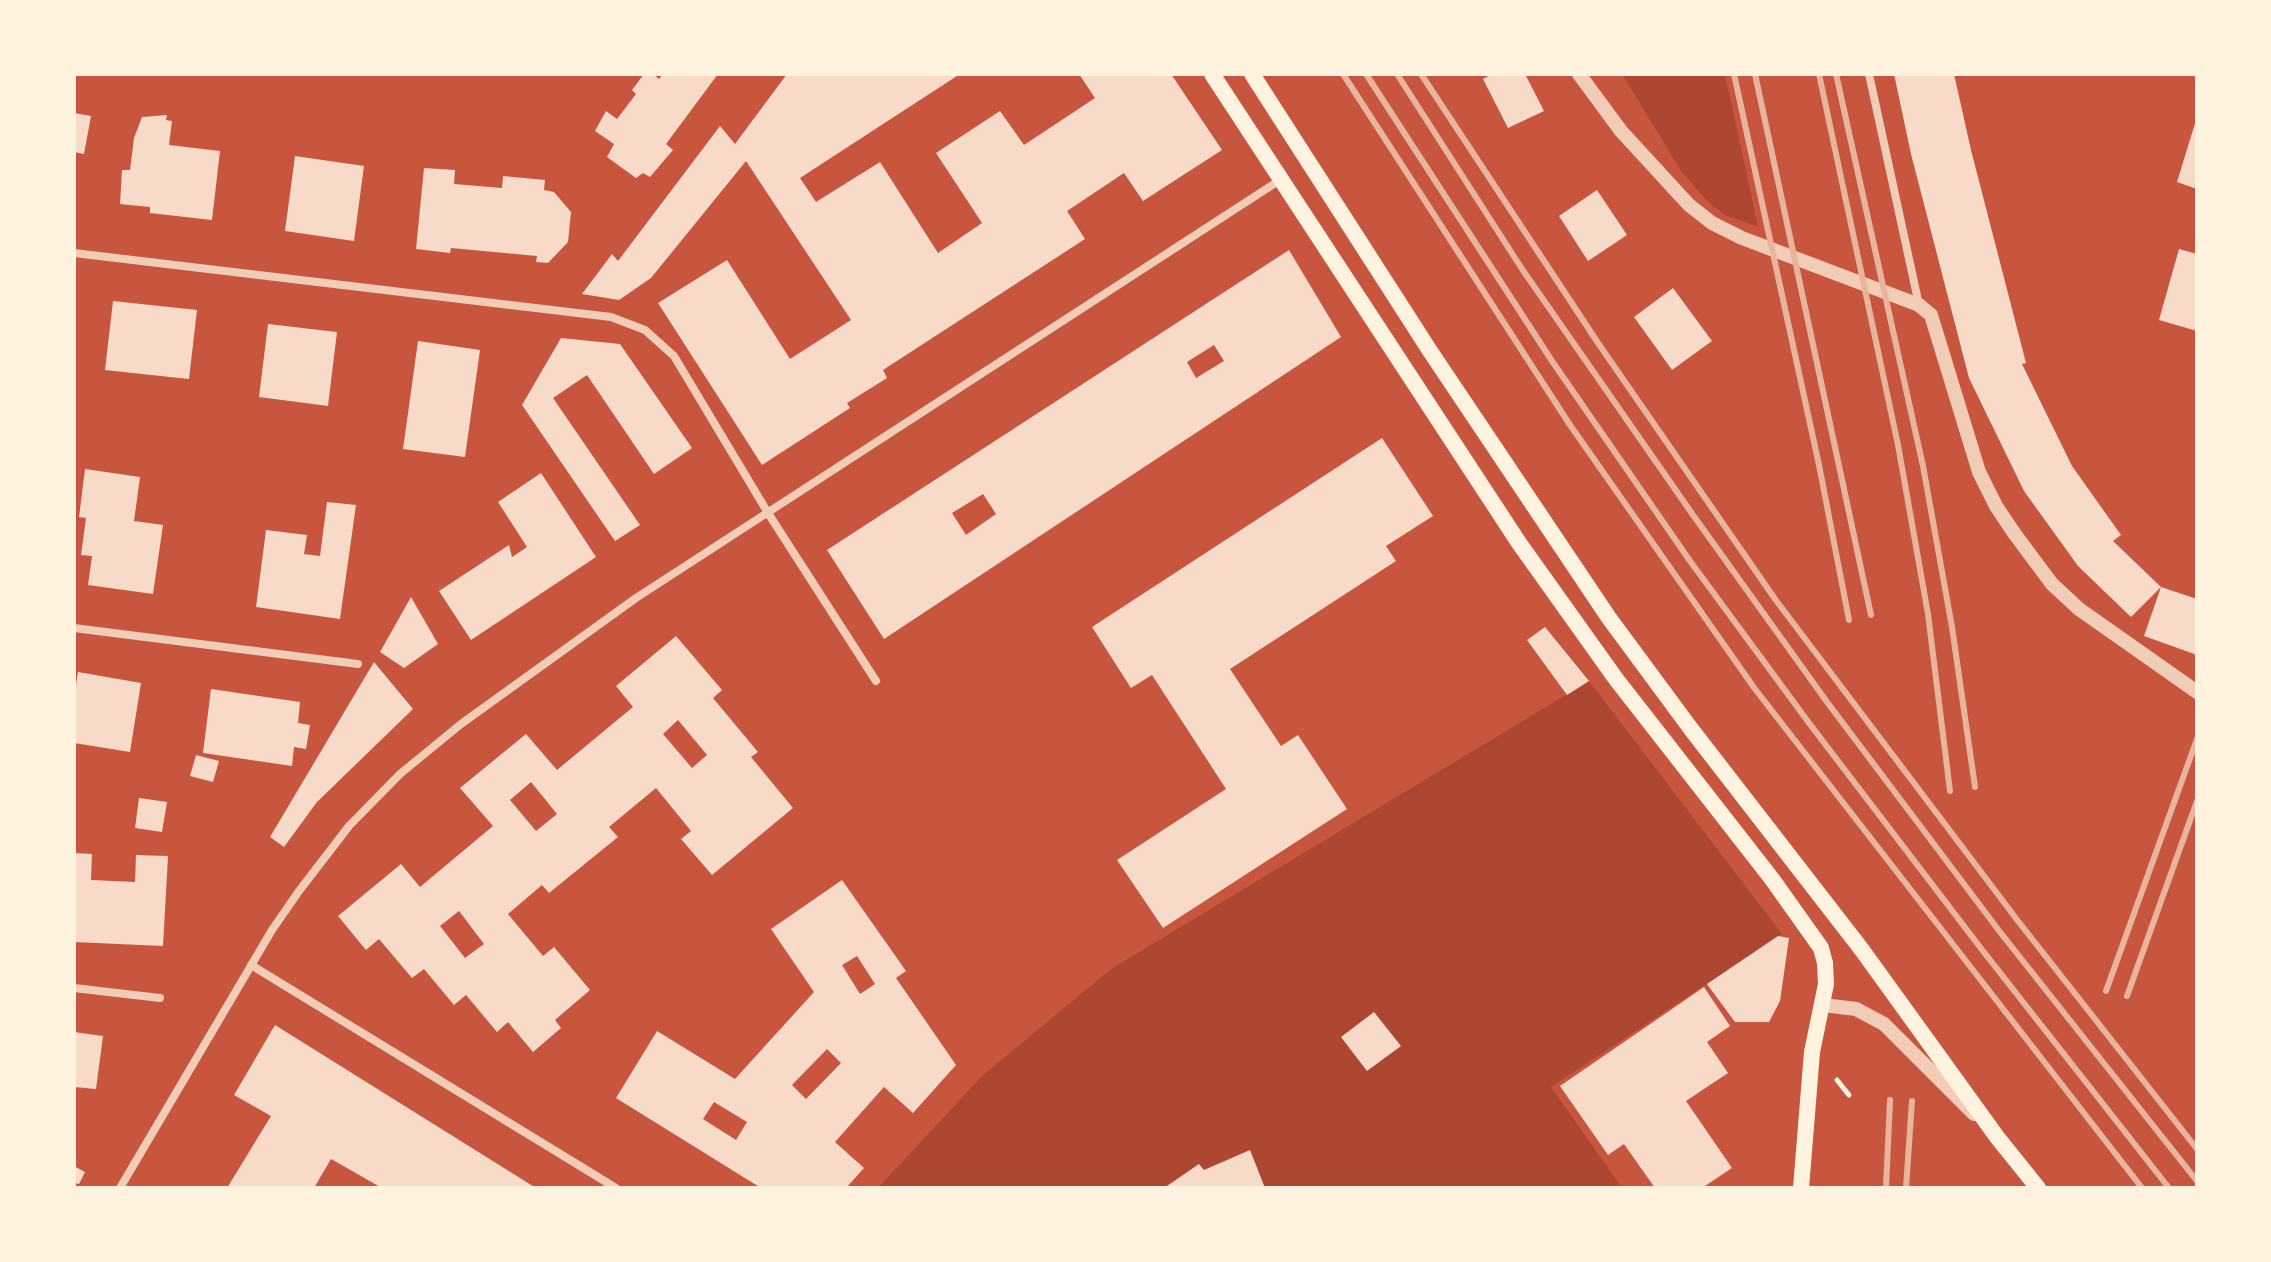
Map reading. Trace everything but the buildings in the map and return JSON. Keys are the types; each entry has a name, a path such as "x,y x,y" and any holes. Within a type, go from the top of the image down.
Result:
{"main road":[{"path":"1212,74 1519,543 1616,679 1806,924 1821,948 1825,963 1823,1005 1812,1052 1801,1188"},
{"path":"1252,74 1430,351 1609,618 1862,950 1997,1137 2038,1188"}],"street":[{"path":"1579,74 1621,131 1689,205 1712,223 1742,238 1918,305 1931,315 1979,472 2004,519 2041,571 2064,595 2097,623 2194,690"},
{"path":"1869,74 1918,305"},
{"path":"120,1188 251,965 307,880 349,826 400,774 461,724 624,607 1280,180"},
{"path":"74,253 623,320 645,330 674,356 768,513 876,681"},
{"path":"74,628 358,664"},
{"path":"251,965 616,1188"},
{"path":"74,988 160,998"},
{"path":"1823,1005 1856,1009 1884,1024 1997,1137"}],"shaded area":[{"path":"1622,74 1725,74 1758,227 1725,215 1707,201 1681,171"},
{"path":"1589,681 1782,934 1551,1087 1622,1188 878,1188 982,1076 1111,969"}],"railway":[{"path":"1343,74 1570,425 1755,689 2142,1188"},
{"path":"1366,74 1552,361 1690,561 1983,951 2169,1188"},
{"path":"1397,74 1522,269 1827,702 2000,932 2197,1181"},
{"path":"1421,74 1598,343 1775,599 2018,921 2197,1149"},
{"path":"1734,74 1819,465 1849,620"},
{"path":"1755,74 1871,615"},
{"path":"1819,74 1898,445 1928,614 1950,791"},
{"path":"1836,74 1923,466 1952,627 1975,787"},
{"path":"2106,991 2197,739"},
{"path":"2127,996 2197,801"},
{"path":"1886,1188 1890,1100"},
{"path":"1906,1188 1912,1101"}]}
